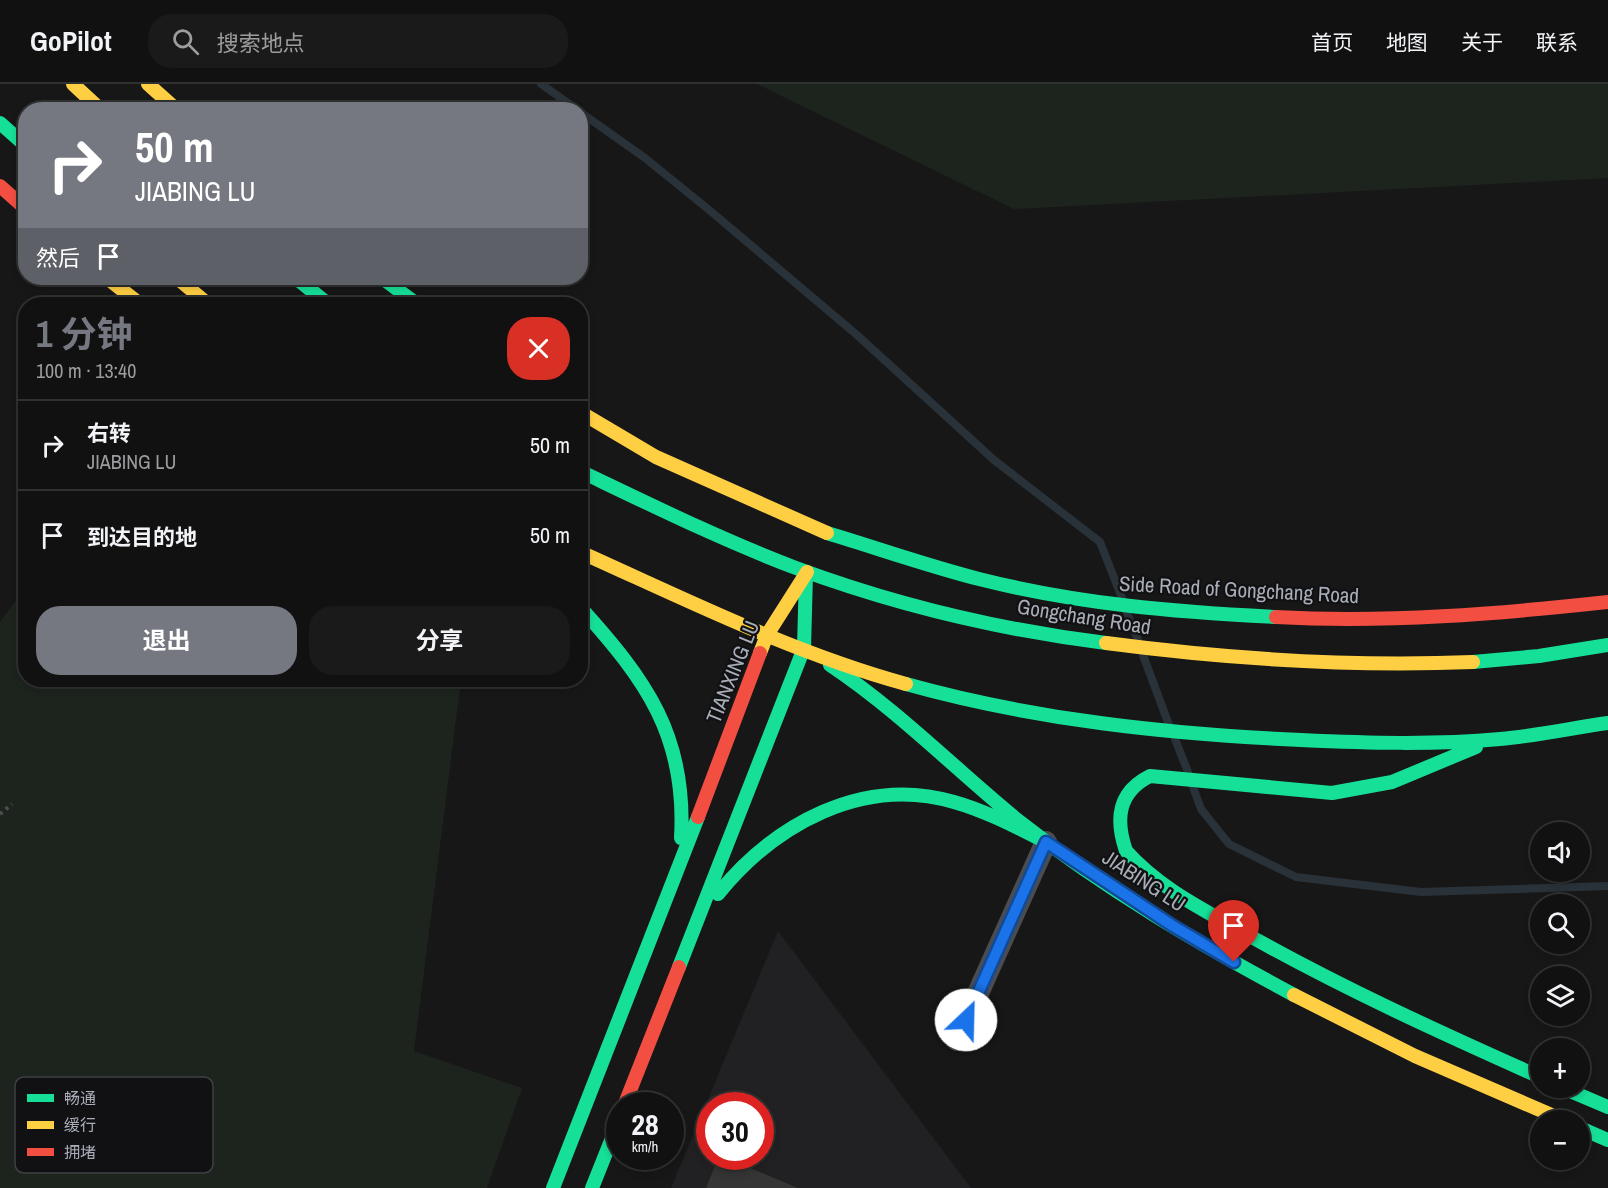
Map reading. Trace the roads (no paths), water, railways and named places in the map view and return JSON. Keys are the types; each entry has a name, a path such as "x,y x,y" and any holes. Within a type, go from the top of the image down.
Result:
{"main road":[{"path":"73,84 92,102"},
{"path":"148,84 168,102"},
{"path":"0,123 18,139"},
{"path":"0,186 18,202"},
{"path":"116,285 131,297"},
{"path":"185,285 200,297"},
{"path":"305,285 319,297"},
{"path":"391,285 408,297"},
{"name":"Side Road of Gongchang Road","path":"588,417 656,457 824,532 979,579 1099,603 1167,612 1327,620 1485,615 1608,602"},
{"name":"Gongchang Road","path":"588,475 687,524 807,572 869,593 945,614 1031,632 1187,653 1298,661 1426,664 1552,657 1608,645"},
{"path":"588,556 767,635 804,648 941,694 1073,721 1219,737 1370,743 1503,739 1608,723"},
{"path":"630,1092 804,648 807,572"},
{"name":"TIANXING LU","path":"553,1188 669,894 767,635 807,572"},
{"path":"588,615 611,639 646,686 670,733 683,793 682,836 669,894"},
{"name":"JIABING LU","path":"804,648 841,672 894,712 962,773 1046,842 1173,926 1275,986 1395,1046 1540,1110"},
{"name":"JIABING LU","path":"1503,739 1475,747 1392,782 1332,793 1150,776 1136,781 1126,794 1119,814 1120,836 1126,851 1140,869 1165,887 1269,948 1363,996 1530,1072"},
{"path":"691,939 736,869 767,840 803,818 849,801 899,795 952,801 993,816 1046,842"},
{"path":"1587,1098 1608,1107"},
{"path":"1590,1132 1608,1140"},
{"path":"592,1188 606,1153"}],"street":[{"path":"957,1040 1046,842"}],"waterway":[{"path":"541,84 567,102"},
{"path":"588,118 645,158 708,209 857,335 994,460 1100,542 1122,598"},
{"path":"1127,613 1138,640"},
{"path":"1143,655 1169,725"},
{"path":"1175,739 1188,772"},
{"path":"1193,787 1201,809 1229,844 1296,877 1421,892 1608,886"}]}
